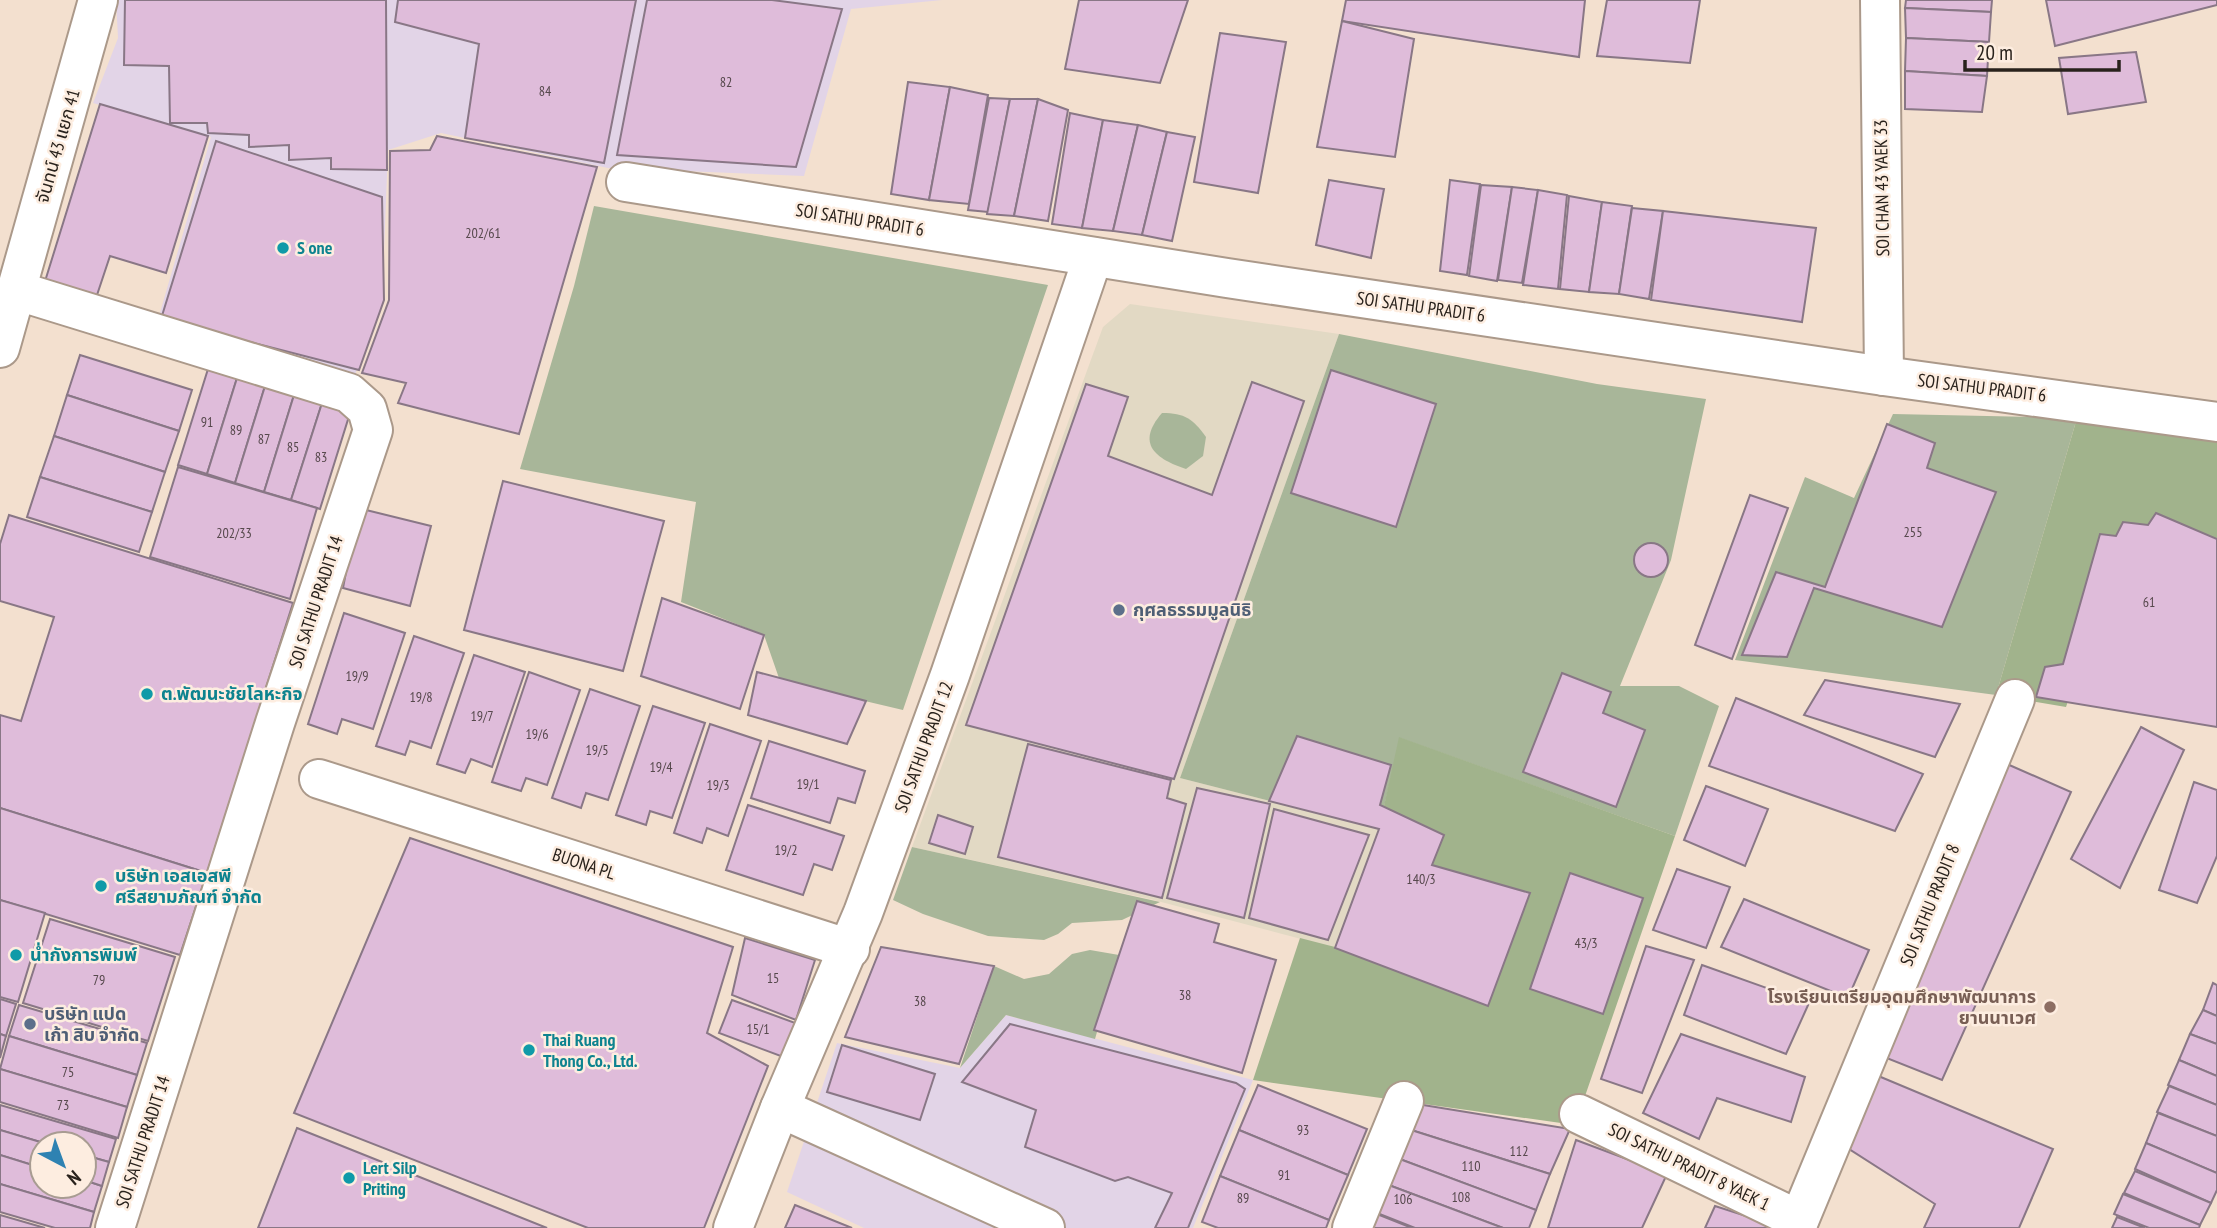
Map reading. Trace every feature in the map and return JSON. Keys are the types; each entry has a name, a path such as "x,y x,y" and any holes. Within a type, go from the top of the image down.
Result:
{"street":[{"name":"จันทน์ 43 แยก 41","path":"0,348 98,0"},
{"name":"SOI CHAN 43 YAEK 33","path":"1880,0 1884,376"},
{"name":"SOI SATHU PRADIT 6","path":"626,182 1093,257 1884,376 2217,422"},
{"name":"SOI SATHU PRADIT 12","path":"733,1228 780,1108 850,949 950,675 1093,257"},
{"name":"SOI SATHU PRADIT 14","path":"18,291 349,393 368,409 373,430 275,723 116,1228"},
{"name":"SOI SATHU PRADIT 8","path":"1798,1224 2015,699"},
{"name":"BUONA PL","path":"319,779 850,949"},
{"path":"1352,1228 1404,1101"},
{"path":"780,1108 1045,1228"},
{"name":"SOI SATHU PRADIT 8 YAEK 1","path":"1579,1114 1798,1224"}],"shaded area":[{"path":"116,0 942,0 851,9 804,176 608,168 441,133 388,150 382,302 353,380 157,323 211,137 93,103 118,38"},
{"path":"1130,304 1339,334 1180,778 1379,829 1335,948 1150,899 912,847 1103,327"},
{"path":"1006,1015 1253,1080 1193,1228 864,1228 787,1192 837,1043 960,1068"}],"green space":[{"path":"594,206 1048,285 903,710 780,681 764,635 681,602 696,502 520,469 574,286"},
{"path":"1339,334 1597,384 1706,399 1671,560 1620,686 1679,686 1719,706 1675,836 1400,738 1379,829 1180,778"},
{"path":"1162,413 1188,418 1206,437 1203,456 1186,469 1158,455 1150,442 1150,433"},
{"path":"1893,414 2077,418 1996,695 1735,660 1805,477 1854,498"},
{"path":"2077,418 2217,437 2217,575 2120,545 2066,707 1996,695"},
{"path":"1399,737 1675,836 1575,1125 1253,1080 1300,938 1335,947 1379,829"},
{"path":"912,847 1160,902 1122,920 1072,923 1058,934 1044,940 988,936 923,914 893,900"},
{"path":"1090,950 1119,955 1095,1039 1006,1015 960,1068 994,966 1024,979 1049,974 1072,954"}],"building":[{"path":"125,0 386,0 387,170 331,169 331,158 289,160 289,145 249,147 249,135 208,133 207,123 170,123 169,66 124,65"},
{"path":"398,0 636,0 604,163 465,138 479,44 395,22"},
{"path":"647,0 772,0 842,9 796,167 617,155"},
{"path":"1079,0 1188,0 1160,83 1065,69"},
{"path":"1346,0 1585,0 1579,57 1342,21"},
{"path":"1607,0 1700,0 1690,63 1597,56"},
{"path":"1906,0 1992,0 1991,12 1905,8"},
{"path":"2046,0 2217,0 2217,5 2055,46"},
{"path":"1905,8 1991,12 1989,42 1906,38"},
{"path":"1342,21 1414,39 1395,157 1317,147"},
{"path":"1220,33 1286,42 1258,193 1194,182"},
{"path":"1906,38 1989,42 1987,76 1905,71"},
{"path":"2136,52 2146,102 2068,114 2059,58"},
{"path":"1905,71 1987,76 1982,112 1905,109"},
{"path":"908,82 950,87 929,200 891,194"},
{"path":"950,87 988,95 969,204 929,200"},
{"path":"989,98 1010,99 988,212 968,210"},
{"path":"1010,99 1038,99 1014,216 987,214"},
{"path":"1038,99 1068,110 1048,221 1014,216"},
{"path":"100,104 208,136 166,273 110,256 93,307 42,291"},
{"path":"1070,113 1103,120 1082,228 1052,224"},
{"path":"1103,120 1138,125 1113,231 1082,228"},
{"path":"1138,125 1167,132 1142,235 1113,231"},
{"path":"1167,132 1195,137 1172,241 1142,235"},
{"path":"437,136 597,167 519,434 398,403 406,383 362,373 389,300 390,151 430,150"},
{"name":"S one","path":"216,141 382,197 384,300 359,370 161,319"},
{"path":"1329,180 1384,189 1371,258 1316,245"},
{"path":"1450,180 1480,184 1467,275 1440,271"},
{"path":"1481,185 1512,187 1497,281 1469,276"},
{"path":"1512,187 1538,190 1522,283 1498,280"},
{"path":"1538,190 1567,195 1558,289 1523,285"},
{"path":"1569,196 1602,202 1589,292 1560,289"},
{"path":"1602,202 1632,206 1619,294 1589,292"},
{"path":"1632,208 1663,211 1649,299 1619,294"},
{"path":"1663,211 1816,228 1802,322 1651,300"},
{"path":"80,355 192,390 179,431 67,395"},
{"path":"208,369 237,378 207,474 178,465"},
{"path":"1331,370 1436,404 1396,527 1291,493"},
{"path":"237,378 265,386 235,483 207,474"},
{"name":"กุศลธรรมมูลนิธิ","path":"1252,382 1304,401 1174,779 966,725 1086,384 1128,397 1108,456 1212,495"},
{"path":"265,386 294,395 264,492 235,483"},
{"path":"67,395 179,431 165,472 54,436"},
{"path":"294,395 322,403 291,500 264,492"},
{"path":"322,403 350,413 320,509 291,500"},
{"path":"1887,424 1935,443 1927,468 1996,492 1942,627 1814,588 1787,657 1742,655 1776,572 1825,587"},
{"path":"54,436 165,472 152,512 40,477"},
{"path":"178,467 317,508 290,599 150,557"},
{"path":"40,477 152,512 139,552 27,517"},
{"path":"503,481 664,521 623,671 464,630"},
{"path":"1750,495 1788,508 1732,659 1695,645"},
{"path":"358,508 431,526 410,606 343,588"},
{"path":"2156,513 2217,539 2217,727 2036,697 2045,667 2063,664 2100,534 2116,536 2123,522 2148,525"},
{"name":"ต.พัฒนะชัยโลหะกิจ","path":"9,515 293,603 207,873 0,808 0,715 21,721 54,617 0,601 0,544"},
{"path":"1651,543 1663,548 1668,560 1663,572 1651,577 1639,572 1634,560 1639,548"},
{"path":"662,598 764,635 740,709 641,676"},
{"path":"344,613 405,633 373,729 342,719 337,734 308,724"},
{"path":"414,636 464,653 431,748 410,741 405,755 376,746"},
{"path":"474,655 525,672 492,767 471,759 465,773 437,764"},
{"path":"529,672 580,690 547,785 526,778 521,791 492,782"},
{"path":"757,672 866,701 847,744 748,715"},
{"path":"1562,673 1611,692 1603,713 1645,730 1616,807 1523,772"},
{"path":"1825,680 1960,704 1935,757 1804,715"},
{"path":"590,689 640,706 608,800 586,793 581,808 552,798"},
{"path":"1736,698 1923,774 1895,831 1709,766"},
{"path":"653,706 705,723 672,818 650,811 646,825 616,815"},
{"path":"710,724 761,741 728,836 707,828 702,843 674,833"},
{"path":"2141,727 2184,750 2120,888 2071,859"},
{"path":"1297,736 1391,765 1380,805 1444,835 1432,865 1530,893 1488,1006 1335,948 1379,829 1269,801"},
{"path":"769,741 865,771 855,803 838,798 830,823 751,798"},
{"path":"1028,744 1171,780 1167,798 1186,804 1162,898 998,857"},
{"path":"2007,764 2071,792 1942,1080 1884,1057"},
{"path":"2194,782 2217,790 2217,856 2197,903 2159,890"},
{"path":"1706,786 1768,809 1745,866 1684,840"},
{"path":"1197,788 1270,804 1244,918 1167,898"},
{"path":"748,805 844,836 832,870 814,864 803,895 726,870"},
{"name":"บริษัท เอสเอสพี ศรีสยามภัณฑ์ จำกัด","path":"0,808 207,873 180,955 0,900"},
{"path":"1274,809 1369,835 1328,940 1249,918"},
{"path":"938,815 973,827 965,854 929,843"},
{"name":"Thai Ruang Thong Co., Ltd.","path":"410,838 733,947 707,1033 768,1066 704,1228 588,1228 294,1113"},
{"path":"1677,869 1730,887 1706,948 1653,930"},
{"path":"1570,873 1643,898 1603,1014 1530,989"},
{"path":"1744,899 1869,950 1848,998 1721,947"},
{"name":"น่ำกังการพิมพ์","path":"0,900 45,913 18,1002 0,997"},
{"path":"1137,901 1219,924 1214,942 1276,960 1242,1073 1094,1030"},
{"path":"50,919 175,957 148,1041 23,1003"},
{"path":"745,938 815,960 796,1020 732,995"},
{"path":"1646,946 1694,960 1642,1093 1601,1079"},
{"path":"881,947 994,966 959,1064 845,1037"},
{"path":"1702,965 1809,1003 1786,1054 1684,1015"},
{"path":"2213,983 2217,985 2217,1016 2203,1010"},
{"path":"0,999 16,1004 6,1036 0,1034"},
{"path":"732,1000 798,1024 786,1058 719,1033"},
{"path":"19,1005 147,1043 137,1075 9,1036"},
{"path":"2203,1010 2217,1016 2217,1044 2190,1034"},
{"path":"1010,1024 1236,1083 1245,1089 1188,1228 1155,1228 1172,1193 1128,1177 1115,1181 1025,1147 1036,1110 962,1082"},
{"path":"0,1034 6,1036 0,1058"},
{"path":"1681,1034 1805,1077 1791,1122 1717,1098 1699,1139 1643,1113"},
{"path":"2190,1034 2217,1044 2217,1076 2179,1060"},
{"path":"9,1036 137,1075 127,1107 0,1069"},
{"path":"842,1045 935,1074 920,1120 827,1092"},
{"path":"2179,1060 2217,1076 2217,1105 2168,1085"},
{"path":"0,1069 127,1107 118,1138 0,1102"},
{"path":"1876,1075 2053,1149 2019,1228 1924,1228 1935,1204 1846,1147"},
{"path":"1258,1085 1367,1129 1348,1175 1239,1130"},
{"path":"2169,1086 2217,1105 2217,1136 2157,1112"},
{"path":"1417,1104 1570,1129 1550,1174 1408,1129"},
{"path":"0,1105 85,1130 28,1130 28,1138 0,1130"},
{"path":"2158,1113 2217,1136 2217,1173 2146,1143"},
{"name":"Lert Silp Priting","path":"297,1128 547,1228 258,1228"},
{"path":"1408,1129 1550,1174 1536,1210 1397,1158"},
{"path":"0,1130 28,1138 28,1164 0,1155"},
{"path":"1239,1130 1348,1175 1329,1220 1220,1176"},
{"path":"98,1134 116,1139 109,1162 98,1159"},
{"path":"1576,1140 1667,1174 1642,1228 1548,1228"},
{"path":"2146,1143 2217,1173 2217,1190 2211,1203 2135,1169"},
{"path":"0,1155 28,1164 28,1192 0,1184"},
{"path":"1397,1158 1536,1210 1529,1228 1503,1228 1386,1184"},
{"path":"98,1159 109,1162 102,1186 98,1185"},
{"path":"2135,1171 2211,1203 2200,1225 2124,1193"},
{"path":"1220,1176 1329,1220 1326,1228 1218,1228 1202,1222"},
{"path":"0,1184 28,1192 28,1200 54,1200 94,1212 90,1228 55,1228 0,1212"},
{"path":"1386,1184 1503,1228 1415,1228 1377,1213"},
{"path":"2123,1194 2200,1225 2199,1228 2149,1228 2114,1214"},
{"path":"54,1200 98,1200 94,1212"},
{"path":"795,1205 852,1228 785,1228"},
{"path":"1715,1206 1768,1223 1766,1228 1705,1228"},
{"path":"1377,1214 1412,1228 1371,1228"},
{"path":"0,1215 45,1228 0,1228"},
{"path":"2117,1217 2145,1228 2112,1228"}],"place":[{"name":"S one","path":"283,248"},
{"name":"กุศลธรรมมูลนิธิ","path":"1119,610"},
{"name":"ต.พัฒนะชัยโลหะกิจ","path":"147,694"},
{"name":"บริษัท เอสเอสพี ศรีสยามภัณฑ์ จำกัด","path":"101,886"},
{"name":"น่ำกังการพิมพ์","path":"16,955"},
{"name":"โรงเรียนเตรียมอุดมศึกษาพัฒนาการ ยานนาเวศ","path":"2050,1007"},
{"name":"บริษัท แปด เก้า สิบ จำกัด","path":"30,1024"},
{"name":"Thai Ruang Thong Co., Ltd.","path":"529,1050"},
{"name":"Lert Silp Priting","path":"349,1178"}]}
